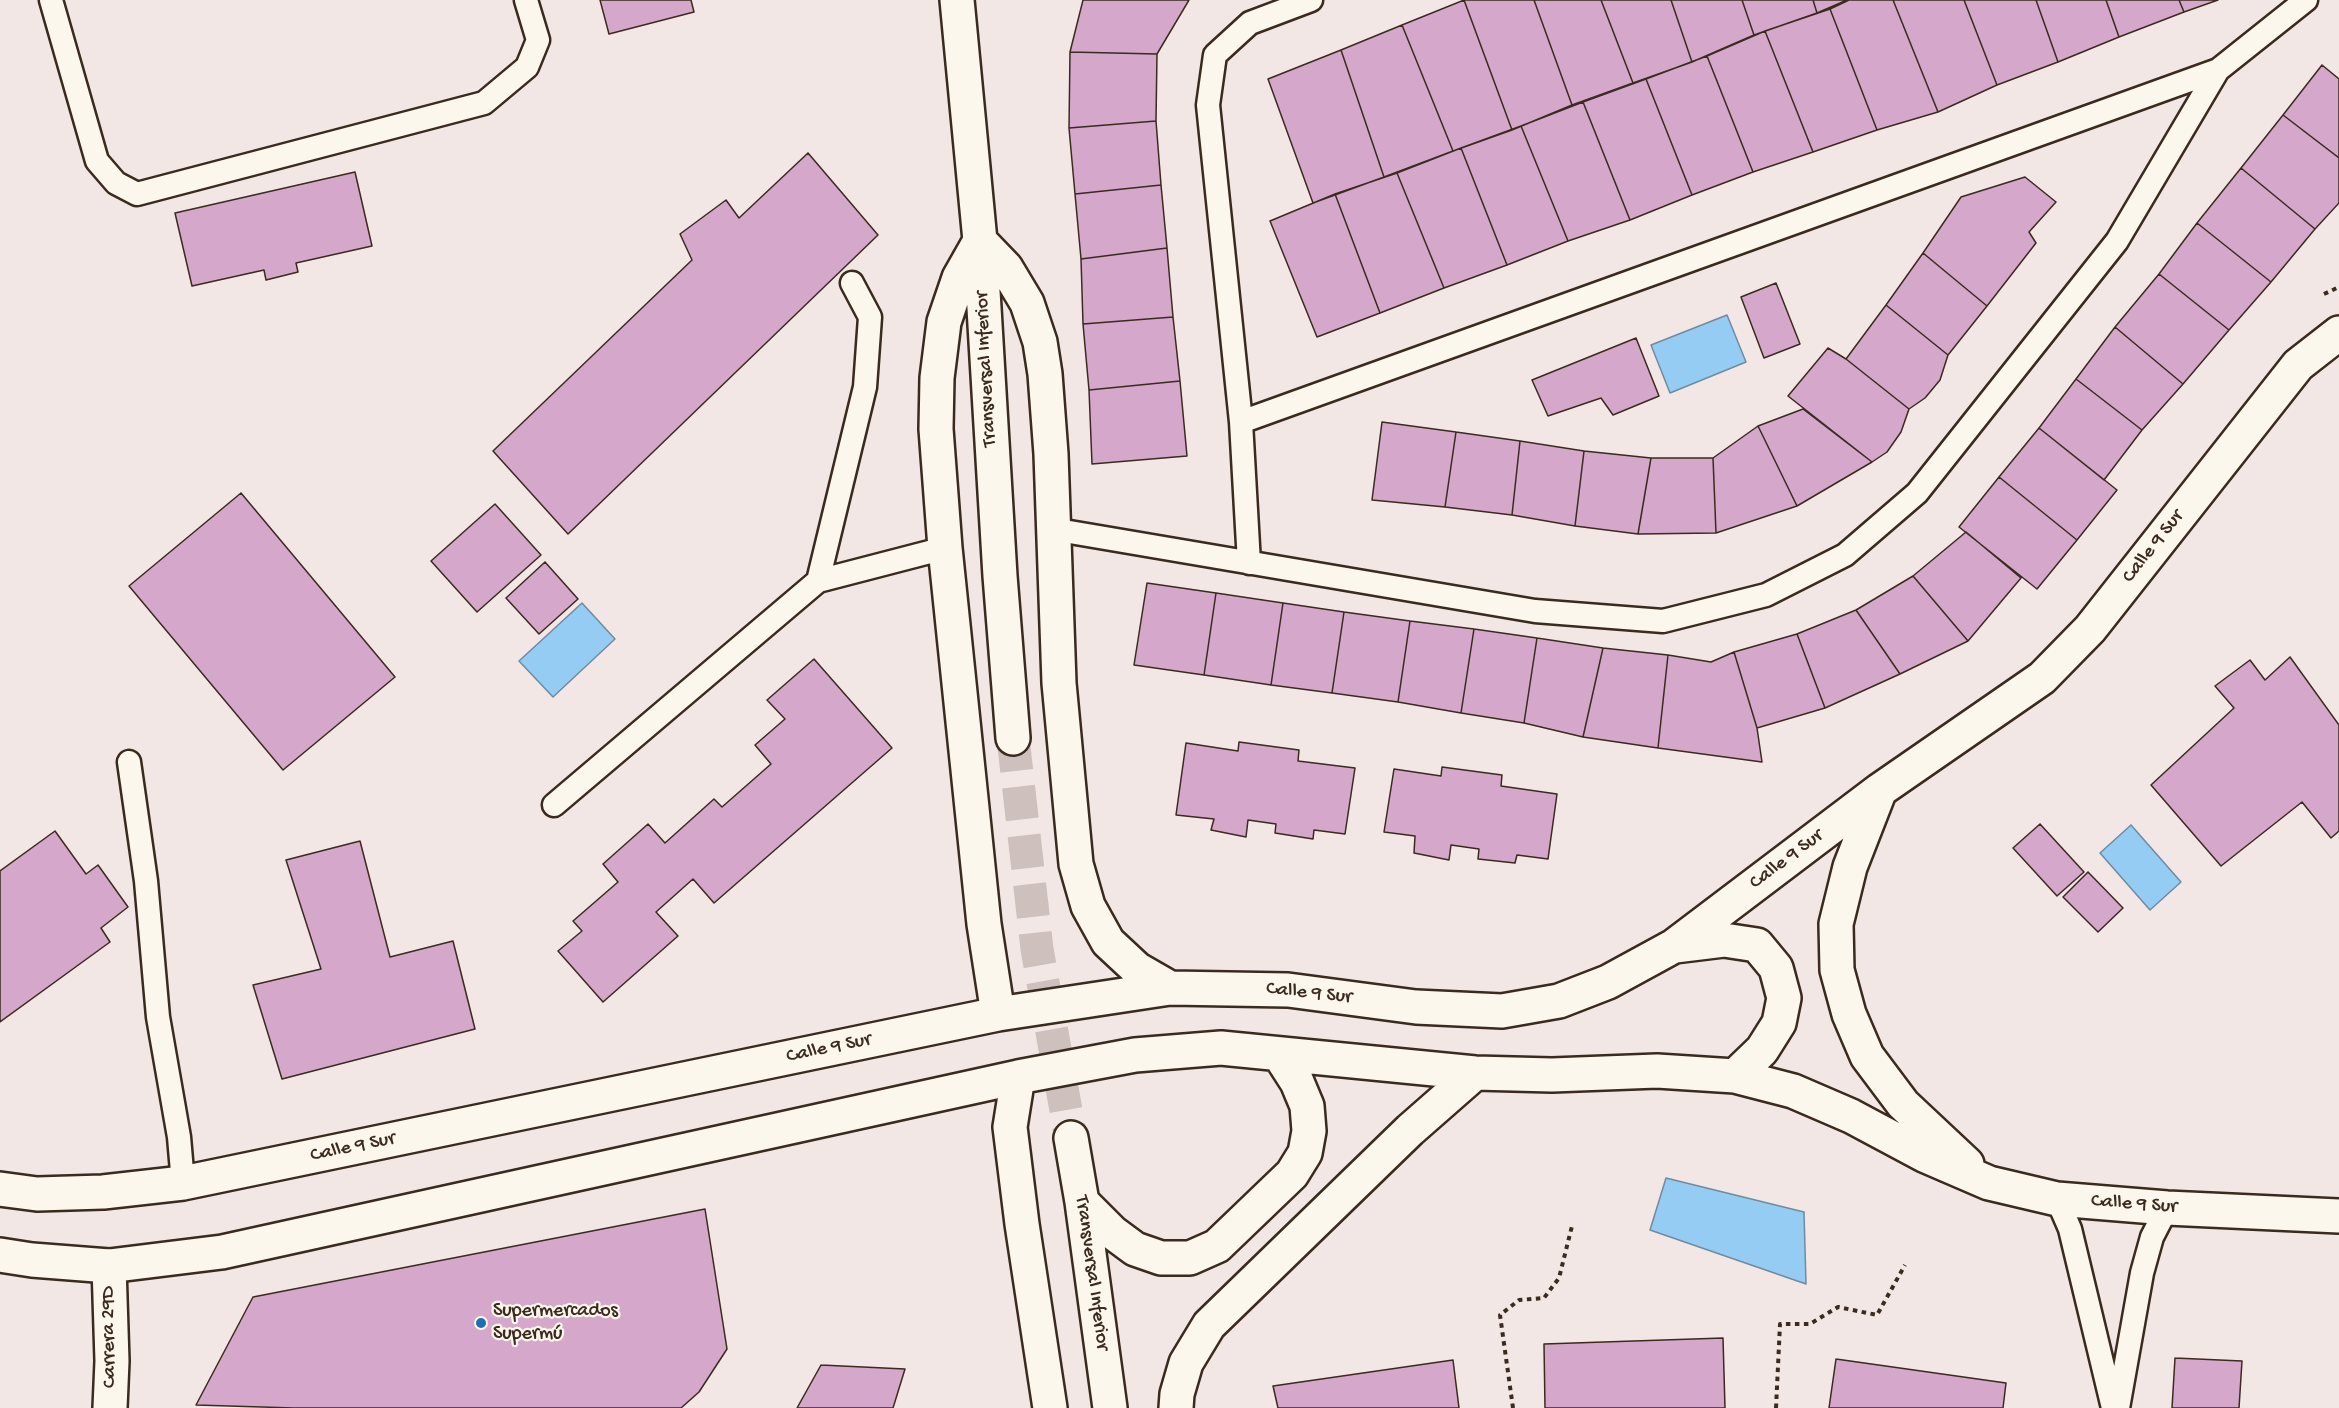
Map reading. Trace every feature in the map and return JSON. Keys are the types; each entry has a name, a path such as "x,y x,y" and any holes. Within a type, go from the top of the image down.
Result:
{"main road":[{"name":"Transversal Inferior","path":"957,0 980,241 999,576 1013,738"},
{"path":"998,1014 984,924 945,548 936,429 937,378 944,322 959,278 980,241 1006,268 1027,303 1040,342 1045,374 1059,682 1076,864 1088,906 1108,942 1137,969 1170,987"},
{"name":"Calle 9 Sur","path":"0,1189 37,1194 103,1192 183,1183 998,1014 1170,987 1288,990 1416,1006 1502,1011 1569,997 1608,982 1674,946 1880,790 2042,678 2090,629 2298,365 2339,333"},
{"path":"1880,790 1850,867 1836,924 1837,970 1849,1014 1868,1056 1903,1104 1989,1183"},
{"path":"1674,946 1724,940 1757,945 1776,968 1784,998 1779,1023 1762,1050 1735,1076"},
{"name":"Calle 9 Sur","path":"0,1255 109,1266 222,1252 1018,1077 1135,1054 1221,1048 1475,1073 1552,1075 1657,1071 1735,1076 1793,1091 1851,1116 1924,1155 1989,1183 2057,1199 2167,1208 2339,1216"},
{"path":"1082,1202 1112,1232 1135,1249 1161,1258 1190,1258 1217,1246 1292,1174 1305,1153 1310,1131 1308,1106 1297,1082 1279,1054"},
{"path":"1176,1408 1177,1394 1186,1363 1209,1326 1410,1130 1475,1073"},
{"path":"1018,1077 1010,1127 1043,1404"},
{"name":"Transversal Inferior","path":"1071,1138 1110,1408"},
{"name":"Carrera 29D","path":"109,1266 112,1361 110,1408"}],"lane":[{"path":"51,0 97,161 116,183 137,194 484,103 527,67 538,40 526,0"},
{"path":"1249,563 1241,422 1208,105 1215,55 1250,23 1311,0"},
{"path":"1241,422 2218,70 2306,0"},
{"path":"1052,529 1535,612 1663,621 1766,595 1845,555 1917,493 2117,241 2218,70"},
{"path":"818,581 865,387 870,317 852,283"},
{"path":"554,805 818,581 945,548"},
{"path":"129,762 146,881 158,1017 179,1137 183,1183"},
{"path":"2057,1199 2073,1239 2113,1408"},
{"path":"2118,1408 2142,1273 2152,1237 2167,1208"}],"path":[{"path":"2320,296 2339,287"},
{"path":"1513,1408 1500,1315 1520,1300 1544,1298 1559,1278 1572,1226"},
{"path":"1776,1408 1780,1324 1810,1324 1838,1307 1877,1315 1905,1265"}],"water":[{"path":"1727,315 1746,362 1670,393 1651,345"},
{"path":"582,603 615,639 553,697 519,661"},
{"path":"2131,825 2181,882 2150,910 2100,853"},
{"path":"1666,1178 1804,1212 1806,1284 1650,1230"}],"building":[{"path":"600,0 691,0 694,12 609,34"},
{"path":"1083,0 1189,0 1157,54 1070,52"},
{"path":"1464,0 1512,130 1453,151 1402,25"},
{"path":"1464,0 1534,0 1572,105 1512,130"},
{"path":"1534,0 1601,0 1633,83 1572,105"},
{"path":"1601,0 1671,0 1692,62 1633,83"},
{"path":"1671,0 1742,0 1754,35 1692,62"},
{"path":"1742,0 1813,0 1817,13 1754,35"},
{"path":"1813,0 1847,0 1817,13"},
{"path":"1849,0 1893,0 1938,112 1877,130 1830,9"},
{"path":"1893,0 1964,0 1997,85 1938,112"},
{"path":"1964,0 2036,0 2058,62 1997,85"},
{"path":"2036,0 2106,0 2119,37 2058,62"},
{"path":"2106,0 2179,0 2184,12 2119,37"},
{"path":"2179,0 2218,0 2184,12"},
{"path":"1830,9 1877,130 1813,152 1765,31"},
{"path":"1402,25 1453,151 1384,177 1341,50"},
{"path":"1765,31 1813,152 1753,172 1707,56"},
{"path":"1341,50 1384,177 1313,203 1268,79"},
{"path":"1070,52 1157,54 1156,121 1069,128"},
{"path":"1707,56 1753,172 1692,195 1646,79"},
{"path":"2322,65 2339,79 2339,158 2283,115"},
{"path":"1646,79 1692,195 1630,220 1583,102"},
{"path":"1583,102 1630,220 1568,241 1521,126"},
{"path":"2283,115 2339,158 2339,203 2315,229 2241,168"},
{"path":"1156,121 1161,185 1075,194 1069,128"},
{"path":"1521,126 1568,241 1507,265 1461,148"},
{"path":"1461,148 1507,265 1444,288 1397,173"},
{"path":"808,153 878,235 568,534 493,451 692,260 680,234 726,200 739,218"},
{"path":"2241,168 2315,229 2271,282 2197,223"},
{"path":"355,172 372,246 296,263 298,272 266,280 264,270 192,286 175,213"},
{"path":"1397,173 1444,288 1380,313 1335,194"},
{"path":"2025,177 2056,202 2029,232 2036,243 1987,306 1923,253 1961,197"},
{"path":"1161,185 1167,248 1081,259 1075,194"},
{"path":"1335,194 1380,313 1317,337 1270,221"},
{"path":"2197,223 2271,282 2229,330 2159,274"},
{"path":"1167,248 1173,317 1083,324 1081,259"},
{"path":"1923,253 1987,306 1948,355 1886,305"},
{"path":"2159,274 2229,330 2183,384 2115,327"},
{"path":"1776,283 1800,344 1764,358 1741,297"},
{"path":"1886,305 1948,355 1940,380 1925,398 1909,409 1846,359"},
{"path":"1173,317 1180,381 1089,390 1083,324"},
{"path":"2115,327 2183,384 2142,430 2076,379"},
{"path":"1636,338 1659,396 1613,415 1601,398 1548,416 1532,380"},
{"path":"1828,348 1846,359 1909,409 1901,432 1887,452 1872,462 1788,396"},
{"path":"2076,379 2142,430 2104,480 2039,428"},
{"path":"1180,381 1187,456 1092,464 1089,390"},
{"path":"1803,409 1872,462 1797,506 1758,426"},
{"path":"1382,422 1456,432 1445,507 1372,500"},
{"path":"1758,426 1797,506 1716,533 1713,458"},
{"path":"2039,428 2117,490 2077,540 1999,477"},
{"path":"1456,432 1520,441 1512,515 1445,507"},
{"path":"1520,441 1584,451 1575,526 1512,515"},
{"path":"1584,451 1651,458 1638,534 1575,526"},
{"path":"1651,458 1713,458 1716,533 1638,534"},
{"path":"1999,477 2077,540 2037,589 1959,527"},
{"path":"241,493 395,677 283,770 129,586"},
{"path":"495,504 541,555 477,612 431,561"},
{"path":"1966,532 2021,578 1968,641 1913,576"},
{"path":"545,562 578,599 539,634 506,598"},
{"path":"1913,576 1968,641 1900,674 1856,610"},
{"path":"1147,583 1216,593 1204,675 1134,665"},
{"path":"1216,593 1283,603 1271,685 1204,675"},
{"path":"1283,603 1344,612 1332,693 1271,685"},
{"path":"1856,610 1900,674 1825,708 1797,634"},
{"path":"1344,612 1410,621 1398,702 1332,693"},
{"path":"1410,621 1474,629 1461,713 1398,702"},
{"path":"1474,629 1537,638 1524,723 1461,713"},
{"path":"1797,634 1825,708 1757,728 1734,652"},
{"path":"1537,638 1603,648 1583,737 1524,723"},
{"path":"1603,648 1668,655 1658,748 1583,737"},
{"path":"1734,652 1757,728 1762,762 1658,748 1668,655 1711,662"},
{"path":"2290,657 2339,725 2339,831 2331,838 2302,802 2221,866 2151,785 2234,708 2215,686 2250,660 2265,680"},
{"path":"814,659 892,748 714,903 693,879 656,912 678,936 603,1002 558,951 582,931 573,921 618,882 603,864 648,824 665,843 714,799 722,807 771,764 755,745 785,719 767,700"},
{"path":"1239,742 1299,750 1298,761 1355,768 1345,834 1314,830 1313,839 1275,833 1276,824 1248,820 1246,837 1211,830 1214,819 1176,815 1186,743 1238,751"},
{"path":"1442,767 1502,775 1501,786 1557,794 1548,859 1517,855 1515,863 1478,859 1479,849 1451,845 1449,860 1414,853 1415,836 1384,832 1394,769 1441,776"},
{"path":"2040,824 2084,872 2057,896 2013,848"},
{"path":"55,831 86,874 98,865 128,907 101,928 110,942 0,1022 0,871"},
{"path":"360,841 390,957 453,941 475,1029 282,1079 253,985 321,969 286,860"},
{"path":"2088,872 2123,908 2098,932 2063,897"},
{"name":"Supermercados Supermú","path":"705,1209 727,1349 699,1392 681,1408 294,1408 196,1405 253,1297"},
{"path":"1723,1338 1725,1408 1545,1408 1544,1344"},
{"path":"2175,1358 2242,1361 2239,1408 2172,1408"},
{"path":"1836,1359 2006,1383 2003,1408 1829,1408"},
{"path":"1453,1360 1459,1408 1278,1408 1273,1386"},
{"path":"821,1365 905,1369 893,1408 797,1408"}],"tunnel":[{"path":"1013,738 1037,949 1071,1138"}],"place":[{"name":"Supermercados Supermú","path":"481,1323"}]}
